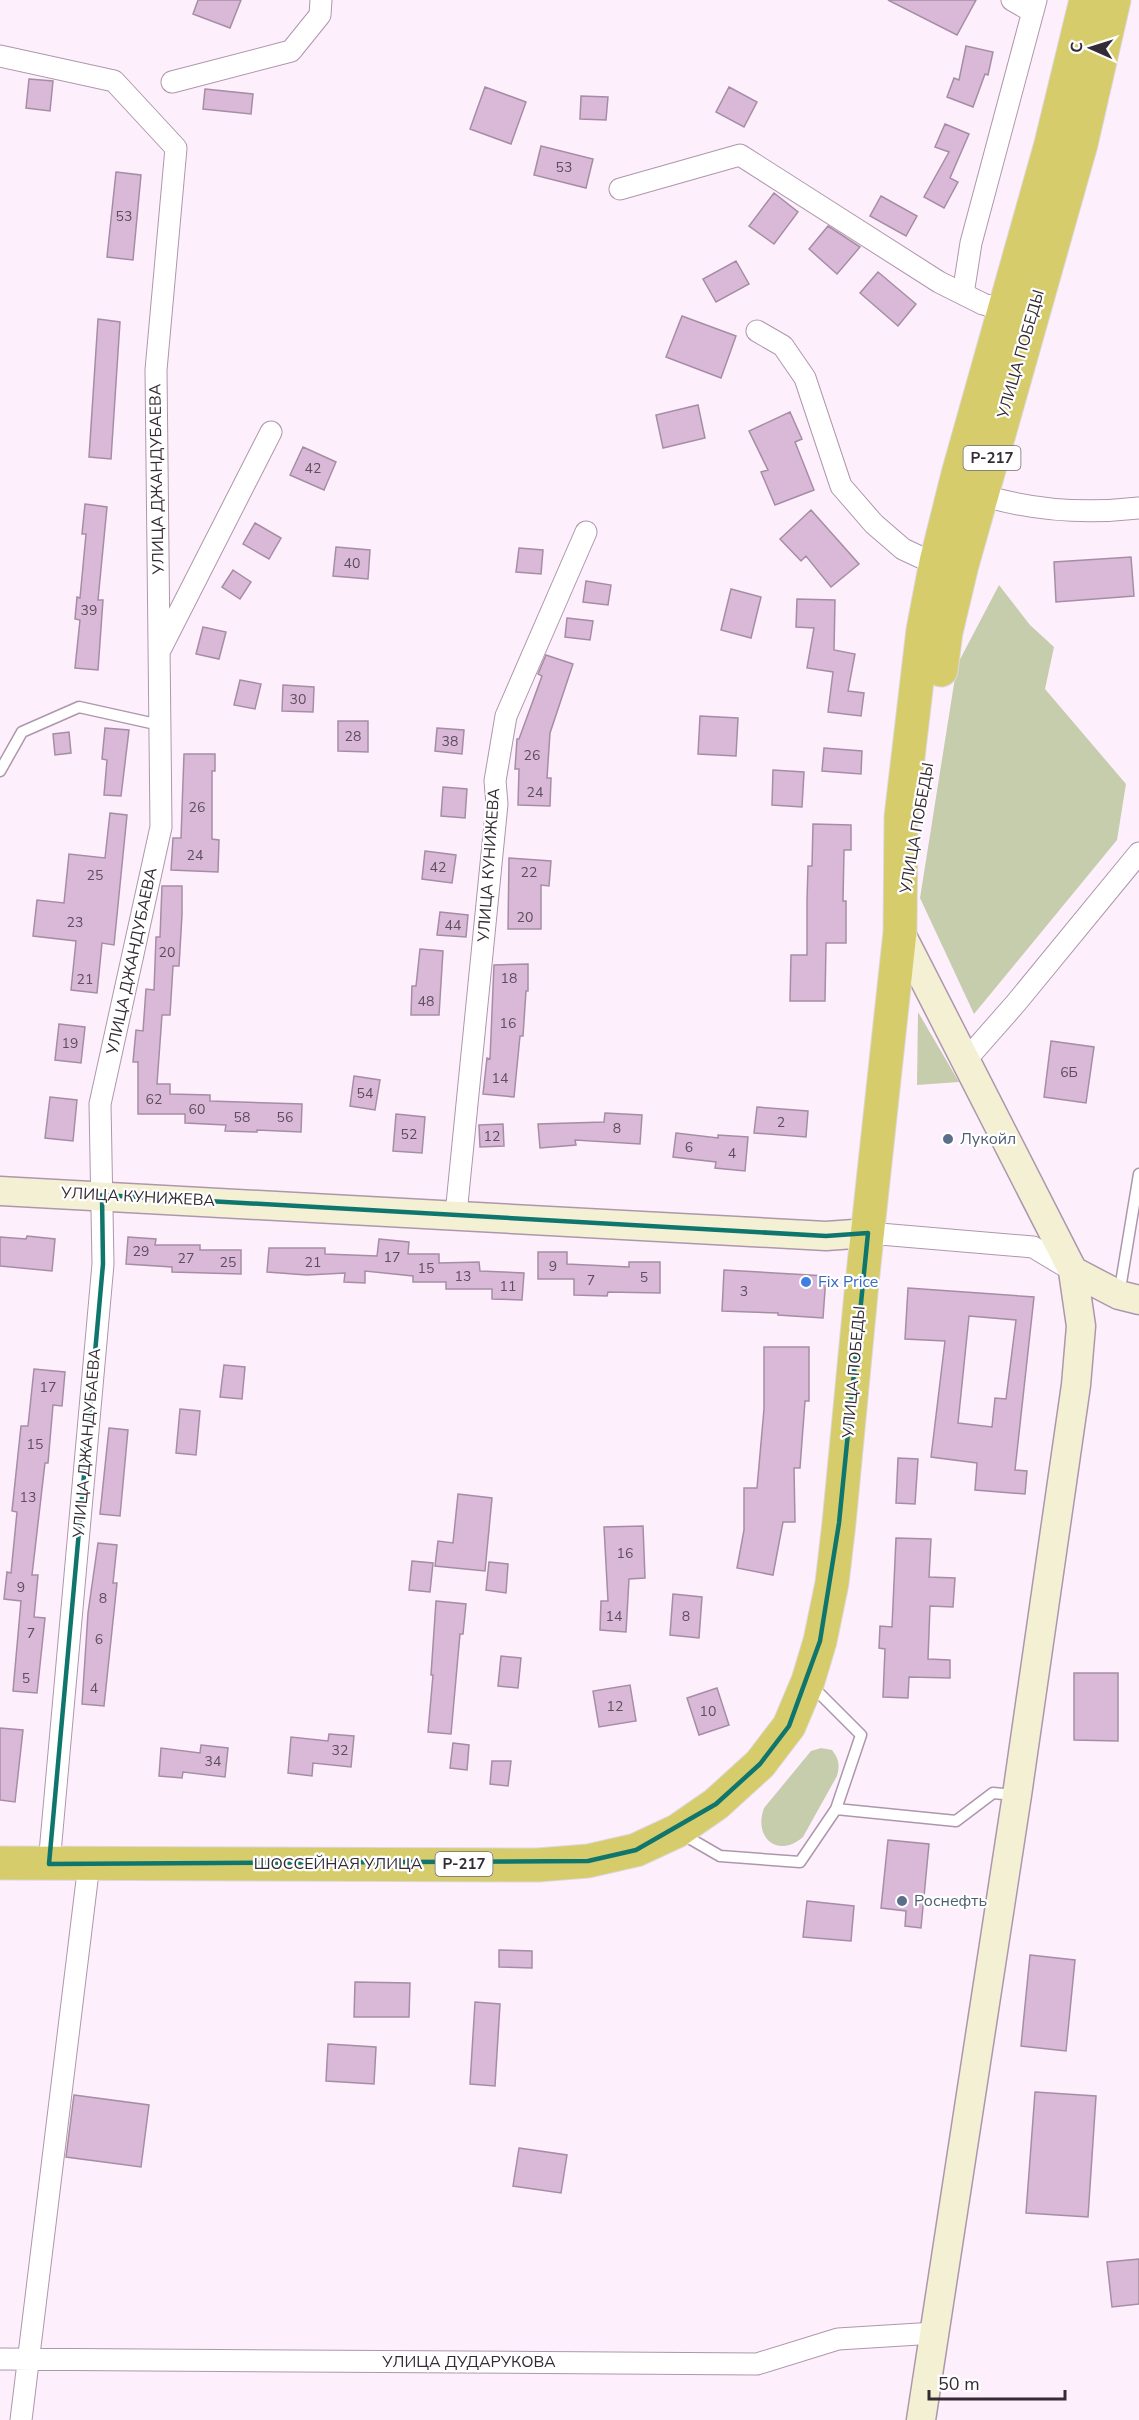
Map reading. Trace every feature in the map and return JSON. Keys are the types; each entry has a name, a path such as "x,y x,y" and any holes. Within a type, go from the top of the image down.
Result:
{"highway":[{"name":"УЛИЦА ПОБЕДЫ","path":"900,928 901,817 924,630 936,562 1051,144 1086,0"},
{"name":"УЛИЦА ПОБЕДЫ","path":"820,1641 832,1582 839,1523 900,928 922,818 946,632 982,495 1081,144 1114,0"},
{"name":"ШОССЕЙНАЯ УЛИЦА","path":"0,1863 538,1865 588,1861 636,1850 676,1831 716,1804 760,1764 789,1726 808,1681 820,1641"}],"main road":[{"path":"900,928 965,1061 1073,1271 1081,1326 1076,1385 1017,1795 921,2420"},
{"name":"УЛИЦА КУНИЖЕВА","path":"0,1191 456,1214 826,1236 868,1233"},
{"path":"1073,1271 1129,1298"}],"street":[{"path":"172,82 291,51 320,15 321,0"},
{"path":"963,294 971,243 1034,6 1012,0"},
{"name":"УЛИЦА ДЖАНДУБАЕВА","path":"0,56 114,81 176,148 156,370 161,826 100,1104 104,1264 49,1864"},
{"path":"620,189 740,155 939,282 983,304 1004,310"},
{"path":"757,331 783,346 805,378 841,486 874,524 903,549 936,562"},
{"path":"159,653 271,432"},
{"path":"982,495 1045,510 1115,511 1139,508"},
{"name":"УЛИЦА КУНИЖЕВА","path":"456,1214 496,804 495,781 506,716 586,532"},
{"path":"965,1061 1016,1003 1139,853"},
{"path":"868,1233 1033,1247 1073,1271"},
{"path":"21,2420 89,1864"},
{"name":"УЛИЦА ДУДАРУКОВА","path":"0,2359 757,2364 838,2339 935,2333"}],"lane":[{"path":"0,771 22,732 79,707 160,725"},
{"path":"1129,1298 1139,1174"},
{"path":"676,1831 720,1856 800,1862 836,1809 861,1735 808,1681"},
{"path":"836,1809 956,1821 993,1793 1017,1795"}],"highlighted area":[{"path":"102,1195 826,1236 868,1233 839,1523 820,1641 789,1726 760,1764 716,1804 636,1850 588,1861 49,1864 103,1264"}],"green space":[{"path":"999,585 1030,625 1054,647 1045,689 1126,784 1117,840 974,1014 920,898 957,665"},
{"path":"918,1012 959,1082 917,1085"},
{"path":"821,1748 832,1750 836,1756 839,1765 837,1776 803,1837 785,1846 770,1842 762,1828 761,1819 764,1808 811,1751"}],"building":[{"path":"198,0 241,0 230,28 193,14"},
{"path":"888,0 976,0 957,35"},
{"path":"966,46 993,52 988,75 985,74 973,107 947,97 954,78 959,80"},
{"path":"29,79 53,81 50,111 26,108"},
{"path":"485,87 526,102 511,144 470,129"},
{"path":"729,87 757,102 744,127 716,112"},
{"path":"205,89 253,94 251,114 203,109"},
{"path":"581,96 608,97 606,120 580,119"},
{"path":"945,124 969,134 950,178 958,182 944,208 924,197 949,152 935,147"},
{"path":"541,146 593,159 586,188 534,175"},
{"path":"116,172 141,175 133,260 107,257"},
{"path":"774,193 798,212 774,244 749,226"},
{"path":"881,196 917,216 906,236 870,216"},
{"path":"828,226 860,247 837,274 809,249"},
{"path":"736,261 749,284 716,302 703,279"},
{"path":"878,272 916,304 898,326 860,293"},
{"path":"682,316 736,336 721,378 666,357"},
{"path":"98,319 120,322 111,459 89,457"},
{"path":"698,405 705,438 663,448 656,415"},
{"path":"790,412 802,439 795,442 814,490 775,505 761,472 768,470 749,431"},
{"path":"303,447 336,462 324,490 290,475"},
{"path":"85,504 107,507 98,600 103,600 98,670 75,668 80,620 75,619 77,597 80,598 86,534 82,534"},
{"path":"811,510 859,564 831,587 806,556 801,561 780,539"},
{"path":"255,523 281,538 269,559 243,544"},
{"path":"336,547 370,550 368,579 333,576"},
{"path":"519,548 543,550 541,574 516,572"},
{"path":"1131,557 1134,596 1056,602 1054,562"},
{"path":"233,570 251,582 240,599 222,587"},
{"path":"586,581 611,585 608,605 583,602"},
{"path":"731,589 761,597 751,638 721,630"},
{"path":"797,599 835,600 834,650 855,654 848,691 864,693 861,716 828,712 833,672 807,668 814,628 796,627"},
{"path":"567,618 593,621 590,640 565,637"},
{"path":"203,627 226,632 219,659 196,654"},
{"path":"546,655 573,664 550,733 547,778 551,778 550,806 518,805 519,769 515,769 517,739 519,739 542,676 538,674"},
{"path":"240,680 261,684 255,709 234,705"},
{"path":"283,685 314,687 313,712 282,711"},
{"path":"700,716 738,718 736,756 698,754"},
{"path":"338,721 368,721 368,752 338,751"},
{"path":"105,728 129,730 121,796 104,795 107,760 102,759"},
{"path":"437,728 464,730 462,754 435,751"},
{"path":"69,732 71,753 55,755 53,734"},
{"path":"824,748 862,751 861,774 822,771"},
{"path":"184,754 215,754 215,771 212,771 212,839 219,840 218,872 171,870 173,838 181,838"},
{"path":"773,770 804,772 802,807 772,805"},
{"path":"443,787 467,789 465,818 441,816"},
{"path":"110,813 127,815 114,945 102,943 97,993 71,990 76,941 33,936 37,900 64,903 69,854 105,858"},
{"path":"813,824 851,825 851,850 844,850 843,901 846,901 846,943 826,943 825,1001 790,1001 791,955 807,955 808,866 812,866"},
{"path":"425,851 456,855 452,883 422,879"},
{"path":"509,858 551,861 549,886 541,885 541,929 508,929"},
{"path":"162,886 182,886 182,915 179,966 173,966 170,1015 162,1015 157,1084 170,1084 170,1094 210,1095 210,1101 302,1104 301,1132 225,1131 226,1125 185,1123 185,1114 138,1114 138,1062 133,1062 136,1030 143,1031 146,989 154,990 156,937 160,937"},
{"path":"440,912 468,915 466,937 437,935"},
{"path":"420,949 443,951 439,1015 411,1015 412,986 416,986"},
{"path":"528,964 528,991 526,991 523,1036 520,1036 514,1097 483,1094 487,1058 490,1059 494,965"},
{"path":"59,1024 85,1027 81,1063 55,1060"},
{"path":"1051,1041 1094,1047 1086,1103 1044,1097"},
{"path":"354,1076 380,1080 375,1110 350,1106"},
{"path":"50,1097 77,1100 73,1141 45,1138"},
{"path":"757,1107 808,1111 806,1137 754,1133"},
{"path":"605,1113 642,1115 640,1144 575,1140 576,1145 540,1148 538,1124 604,1122"},
{"path":"396,1114 425,1117 422,1153 393,1151"},
{"path":"503,1124 504,1146 480,1147 479,1125"},
{"path":"676,1133 718,1138 718,1135 748,1137 745,1171 715,1168 716,1162 673,1157"},
{"path":"27,1236 55,1239 52,1271 0,1266 0,1237 26,1239"},
{"path":"128,1237 156,1239 155,1245 200,1245 200,1250 241,1250 241,1274 172,1272 172,1267 126,1264"},
{"path":"379,1239 409,1242 408,1254 439,1254 439,1263 479,1262 480,1271 524,1273 522,1300 492,1299 492,1289 446,1289 446,1282 413,1282 413,1276 365,1271 365,1283 344,1282 345,1273 307,1275 267,1272 269,1248 325,1248 325,1254 377,1256"},
{"path":"538,1252 567,1252 567,1264 629,1267 629,1262 660,1262 660,1293 608,1292 607,1296 574,1295 574,1279 538,1279"},
{"path":"724,1270 826,1276 823,1318 778,1315 778,1313 722,1311"},
{"path":"908,1288 1034,1297 1015,1470 1027,1471 1025,1494 975,1490 977,1463 931,1457 945,1341 905,1339","holes":["969,1316 1016,1320 1006,1399 995,1398 992,1427 958,1423"]},
{"path":"764,1347 809,1347 809,1401 805,1401 800,1468 794,1468 795,1522 783,1522 773,1575 737,1568 744,1530 744,1488 757,1488 764,1409"},
{"path":"224,1365 245,1367 242,1399 220,1397"},
{"path":"34,1369 65,1372 62,1406 53,1405 48,1463 45,1463 32,1575 38,1575 34,1617 45,1618 37,1693 13,1691 21,1601 4,1599 7,1572 11,1573 17,1512 12,1511 21,1426 28,1426"},
{"path":"180,1409 200,1411 196,1455 176,1453"},
{"path":"109,1428 128,1430 120,1516 100,1514"},
{"path":"898,1458 918,1459 915,1504 896,1503"},
{"path":"458,1494 492,1498 485,1571 435,1566 438,1541 453,1543"},
{"path":"643,1526 645,1578 629,1579 626,1632 600,1630 601,1601 608,1601 604,1527"},
{"path":"896,1538 931,1539 929,1577 955,1578 953,1607 930,1606 928,1659 950,1660 950,1678 909,1677 908,1698 883,1697 885,1649 879,1648 880,1626 892,1627"},
{"path":"98,1543 117,1545 113,1583 117,1583 104,1706 82,1704 88,1613"},
{"path":"412,1561 433,1563 430,1592 409,1590"},
{"path":"489,1562 508,1564 506,1593 486,1590"},
{"path":"673,1594 702,1597 699,1638 670,1635"},
{"path":"436,1601 466,1604 463,1634 460,1634 451,1734 428,1732"},
{"path":"501,1656 521,1658 518,1688 498,1686"},
{"path":"1074,1673 1118,1673 1118,1741 1074,1740"},
{"path":"630,1685 636,1721 599,1727 593,1691"},
{"path":"717,1688 729,1725 699,1735 687,1698"},
{"path":"0,1728 23,1730 15,1802 0,1800"},
{"path":"329,1734 354,1736 351,1767 313,1763 312,1776 288,1773 291,1737 328,1741"},
{"path":"453,1743 469,1745 467,1770 450,1768"},
{"path":"201,1745 228,1748 225,1777 183,1772 182,1778 159,1776 161,1748 200,1753"},
{"path":"492,1761 511,1761 508,1786 490,1784"},
{"path":"888,1840 929,1844 921,1928 905,1926 906,1911 881,1908"},
{"path":"807,1901 854,1906 851,1941 803,1937"},
{"path":"499,1950 532,1951 532,1968 499,1967"},
{"path":"1030,1955 1075,1960 1066,2051 1021,2046"},
{"path":"355,1982 410,1983 409,2017 354,2017"},
{"path":"475,2002 500,2004 495,2086 470,2084"},
{"path":"328,2044 376,2047 374,2084 326,2081"},
{"path":"1035,2092 1096,2096 1088,2217 1026,2213"},
{"path":"74,2095 149,2105 141,2167 66,2157"},
{"path":"519,2148 567,2155 561,2193 513,2186"},
{"path":"1139,2259 1139,2304 1112,2307 1107,2262"}],"place":[{"name":"Лукойл","path":"948,1139"},
{"name":"Fix Price","path":"806,1282"},
{"name":"Роснефть","path":"902,1901"}]}
